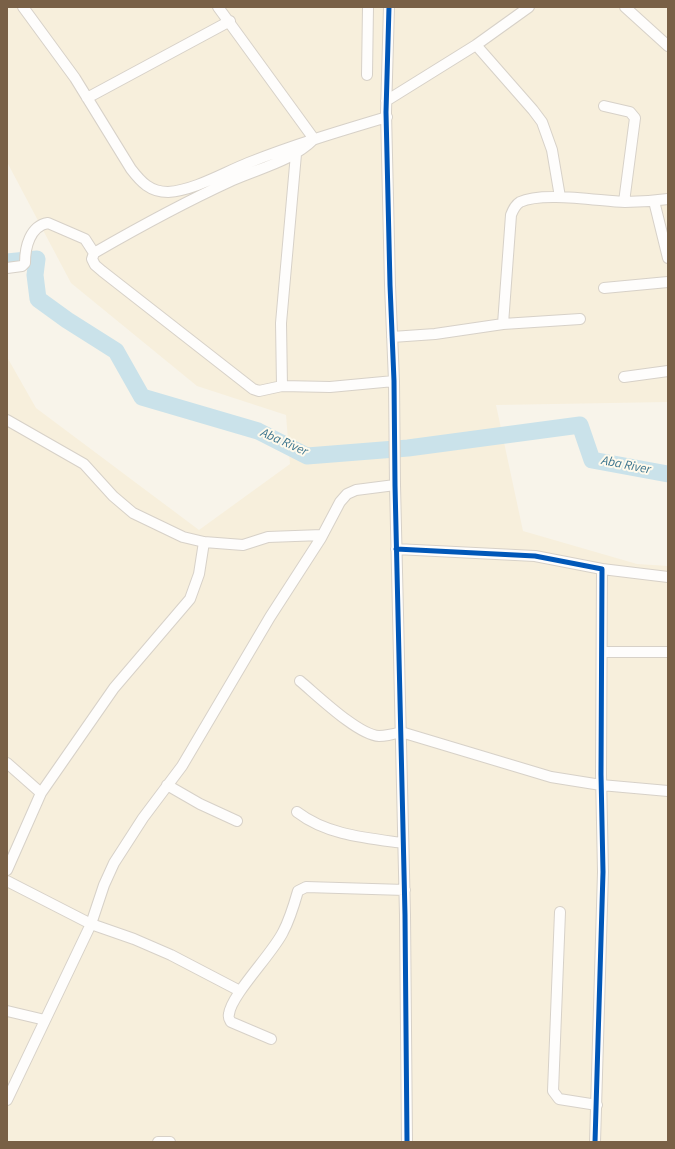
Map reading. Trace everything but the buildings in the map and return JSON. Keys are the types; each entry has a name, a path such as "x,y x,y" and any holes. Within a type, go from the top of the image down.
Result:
{"street":[{"path":"23,7 75,78 120,153 141,182 155,190 167,192 194,186 314,139 387,117"},
{"path":"218,7 230,21 314,139"},
{"path":"367,75 368,7"},
{"path":"389,7 386,101 394,381 396,549 405,890 407,1142"},
{"path":"386,101 476,45 529,7"},
{"path":"625,7 668,46"},
{"path":"87,98 230,21"},
{"path":"476,45 542,122 552,150 560,197"},
{"path":"604,106 630,112 636,118 624,202"},
{"path":"314,139 296,154 233,180 165,213 94,253 92,259 95,265 220,362 243,383 259,391 282,386 330,387 394,381"},
{"path":"282,386 281,323 296,154"},
{"path":"503,324 511,215 514,208 519,203 527,200 560,197 624,202 668,199"},
{"path":"654,201 668,258"},
{"path":"7,268 22,266 25,263 25,254 36,227 48,223 85,239 94,253"},
{"path":"604,288 668,282"},
{"path":"392,337 435,334 503,324 580,319"},
{"path":"624,377 668,371"},
{"path":"7,420 84,464 113,496 133,513 177,534 204,542 243,545 268,537 322,535"},
{"path":"7,1100 91,924 104,885 114,863 143,818 182,766 270,617 322,535 340,502 347,494 361,489 395,485"},
{"path":"7,870 41,793 114,688 190,599 200,574 204,542"},
{"path":"396,549 535,556 602,569 668,577"},
{"path":"595,1142 603,872 601,785 602,569"},
{"path":"602,652 668,652"},
{"path":"300,681 332,708 370,733 378,736 386,736 401,732 551,778 601,785 668,791"},
{"path":"7,763 41,793"},
{"path":"167,785 200,804 237,821"},
{"path":"296,812 310,822 325,828 358,836 403,843"},
{"path":"7,881 91,924 134,939 171,955 240,991"},
{"path":"271,1039 231,1022 228,1018 229,1012 240,991 276,945 284,932 298,891 302,888 405,890"},
{"path":"560,912 553,1091 559,1099 597,1105"},
{"path":"7,1011 45,1020"},
{"path":"158,1142 170,1142"}],"shaded area":[{"path":"7,7 668,7 668,402 496,405 523,531 637,564 668,566 668,1142 7,1142 7,357 36,408 199,530 290,464 286,415 197,386 71,283 7,162"}],"waterway":[{"name":"Aba River","path":"7,262 37,259 35,275 38,299 67,320 116,351 142,397 258,431 307,456 408,448 580,425 592,460 668,474"}],"cycle path":[{"path":"389,7 386,112 394,381 405,915 407,1142"},
{"path":"396,549 535,556 602,569 601,774 603,872 595,1142"}]}
